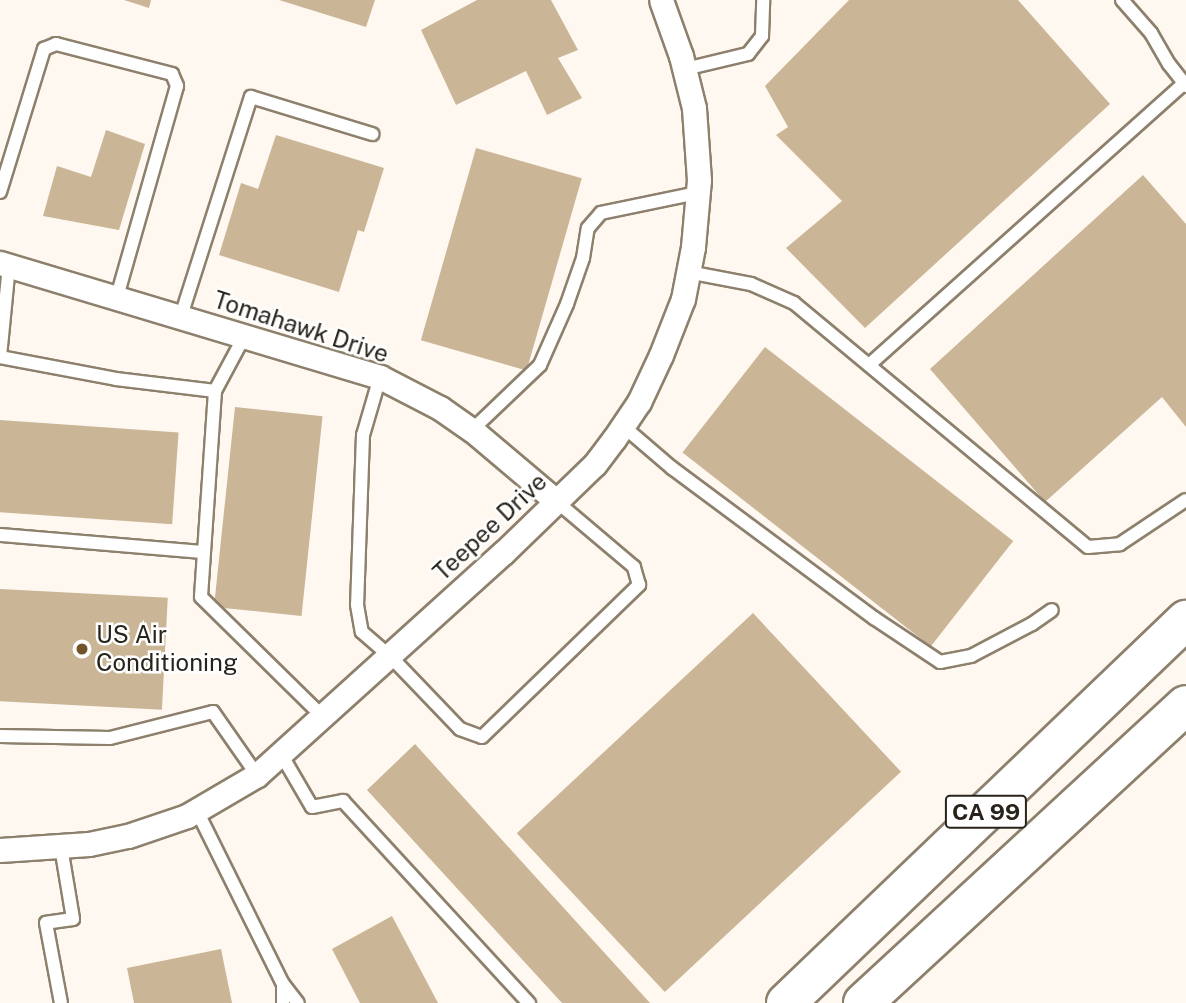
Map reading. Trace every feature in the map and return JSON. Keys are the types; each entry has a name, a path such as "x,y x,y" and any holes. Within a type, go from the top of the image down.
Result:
{"highway":[{"name":"CA 99","path":"786,1003 1186,620"},
{"name":"CA 99","path":"863,1003 1186,705"}],"street":[{"name":"Teepee Drive","path":"0,850 61,847 128,836 197,811 257,775 390,656 594,464 639,402 661,355 682,299 688,272 698,193 694,108 685,69 661,0"},
{"name":"Tomahawk Drive","path":"4,264 380,377 440,408 472,430 556,501"}],"lane":[{"path":"685,69 748,54 762,36 763,0"},
{"path":"869,365 1185,84 1151,33 1122,0"},
{"path":"0,192 44,49 56,44 172,74 177,86 117,297"},
{"path":"181,316 251,97 372,134"},
{"path":"472,430 540,365 567,304 583,258 588,228 601,213 698,193"},
{"path":"4,264 0,357 116,379 215,391"},
{"path":"688,272 751,284 794,303 1088,547 1120,544 1186,500"},
{"path":"245,335 215,391 201,597 323,717"},
{"path":"380,377 363,435 357,605 362,632 390,656 460,729 482,737 639,585 634,568 556,501"},
{"path":"623,426 672,468 851,602 940,663 971,656 1032,625 1052,610"},
{"path":"0,535 202,552"},
{"path":"0,736 110,738 212,712 257,775"},
{"path":"281,754 312,807 343,801 529,1003"},
{"path":"197,811 283,985 298,1003"},
{"path":"61,847 73,919 46,923 61,1003"},
{"path":"283,985 283,1003"}],"building":[{"path":"124,0 151,0 149,8"},
{"path":"279,0 375,0 366,27"},
{"path":"477,0 551,0 578,50 558,58 582,98 547,115 526,71 456,105 421,30"},
{"path":"849,0 1018,0 1110,104 865,328 786,248 842,201 776,135 788,127 765,86"},
{"path":"106,130 145,144 119,230 43,216 57,166 91,177"},
{"path":"276,135 384,168 364,232 358,230 339,292 219,255 241,183 258,189"},
{"path":"476,148 582,178 527,371 421,340"},
{"path":"1143,175 1186,224 1186,427 1162,397 1045,502 930,369"},
{"path":"765,347 1013,541 931,647 683,453"},
{"path":"235,407 323,416 302,616 214,607"},
{"path":"0,420 179,432 172,524 0,512"},
{"name":"US Air Conditioning","path":"0,589 168,598 162,710 0,701"},
{"path":"753,613 901,772 665,992 517,833"},
{"path":"415,744 650,1003 562,1003 367,790"},
{"path":"392,916 438,1003 360,1003 332,949"},
{"path":"221,949 232,1003 134,1003 127,968"}],"place":[{"name":"US Air Conditioning","path":"82,649"}]}
